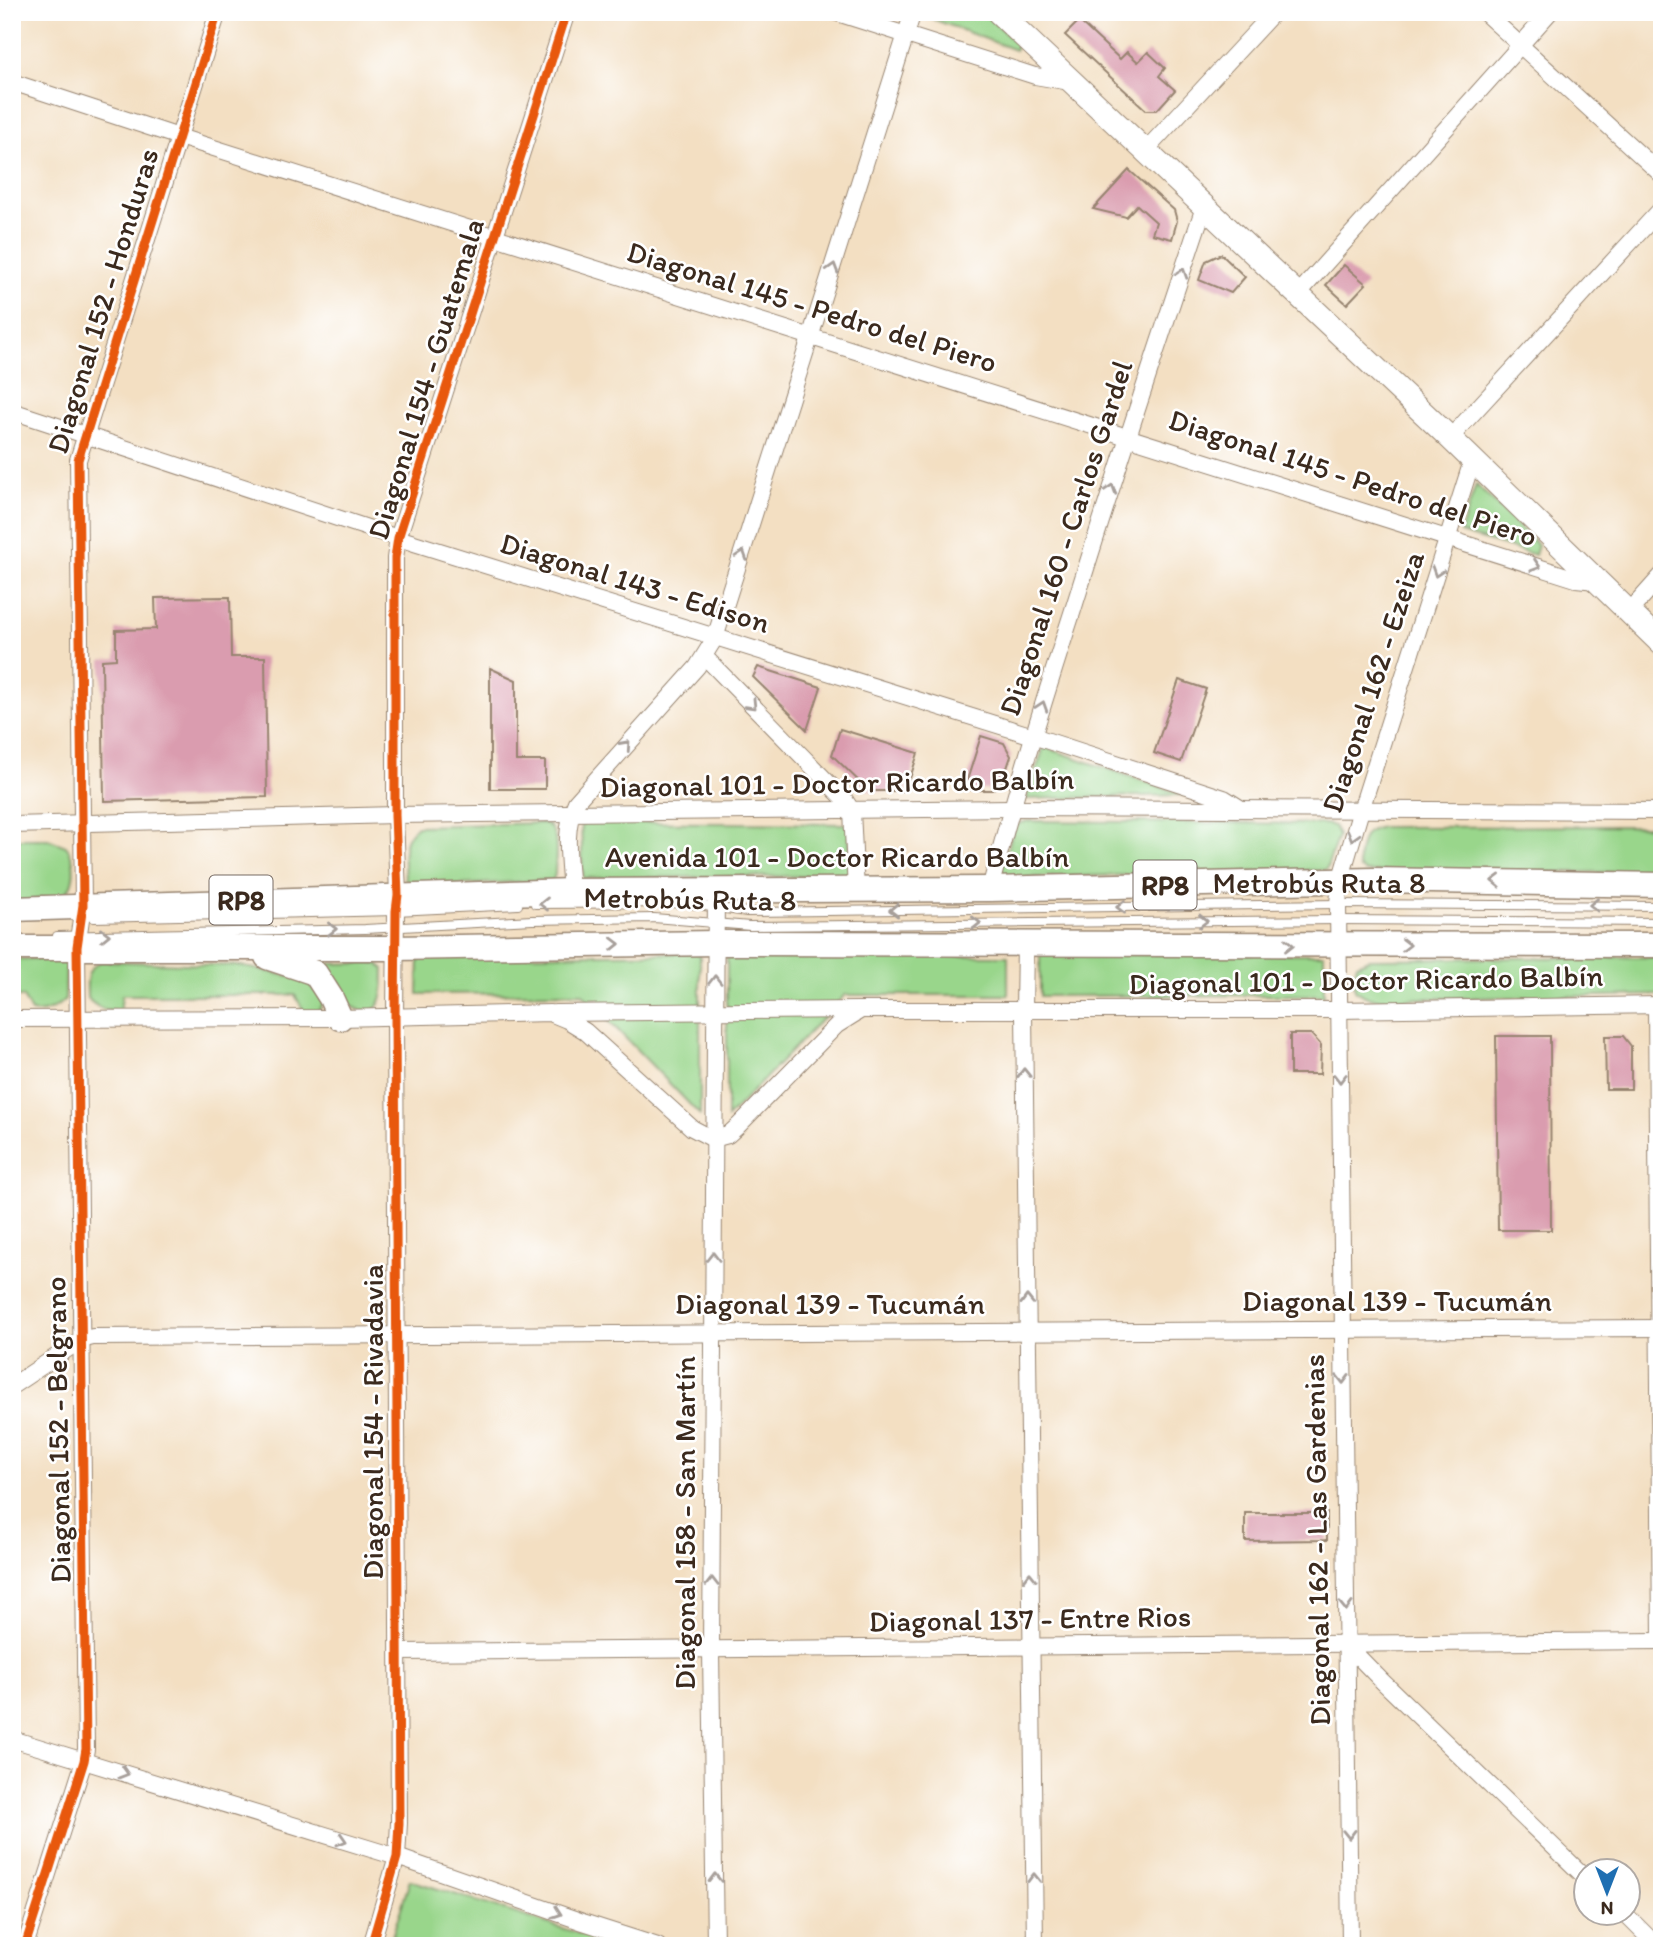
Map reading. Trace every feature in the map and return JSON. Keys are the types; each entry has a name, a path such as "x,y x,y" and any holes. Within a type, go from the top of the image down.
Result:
{"main road":[{"path":"998,12 1450,438 1662,644"},
{"name":"Avenida 101 - Doctor Ricardo Balbín","path":"12,948 77,925 716,916 856,891 990,889 1339,902 1662,885"},
{"name":"Avenida 101 - Doctor Ricardo Balbín","path":"12,909 77,925 251,949 396,920 571,891 716,916 1025,943 1662,944"},
{"path":"251,949 285,964 316,973 340,1018"}],"street":[{"name":"Diagonal 152 - Honduras","path":"77,925 80,823 76,475 84,434 218,12"},
{"name":"Diagonal 154 - Guatemala","path":"396,920 395,558 398,538 567,12"},
{"path":"834,12 1035,76 1070,82"},
{"path":"571,891 568,831 571,813 583,792 705,656 716,638 913,12"},
{"path":"1146,151 1274,12"},
{"path":"1485,12 1662,175"},
{"path":"1298,294 1550,12"},
{"name":"Diagonal 145 - Pedro del Piero","path":"12,82 1576,579 1596,581"},
{"name":"Diagonal 160 - Carlos Gardel","path":"990,889 1033,736 1204,207"},
{"path":"1450,438 1662,208"},
{"name":"Diagonal 143 - Edison","path":"12,411 398,538 1033,736 1224,798 1240,808"},
{"name":"Diagonal 162 - Ezeiza","path":"1339,902 1361,810 1472,461"},
{"path":"1629,612 1662,575"},
{"path":"705,656 845,800 852,811 856,891"},
{"name":"Diagonal 101 - Doctor Ricardo Balbín","path":"12,825 395,815 1011,808 1662,811"},
{"name":"Diagonal 162 - Las Gardenias","path":"1339,902 1337,945 1350,1946"},
{"name":"Diagonal 158 - San Martín","path":"715,1946 712,1651 716,916"},
{"name":"Diagonal 154 - Rivadavia","path":"371,1946 397,1857 399,1823 396,920"},
{"name":"Diagonal 152 - Belgrano","path":"25,1946 84,1761 77,925"},
{"path":"1025,943 1035,1946"},
{"path":"1659,1005 1661,1642"},
{"name":"Diagonal 101 - Doctor Ricardo Balbín","path":"12,1020 861,1010 1339,1010 1659,1005"},
{"path":"713,1139 728,1135 837,1025 861,1010"},
{"name":"Diagonal 101 - Doctor Ricardo Balbín","path":"550,1013 584,1031 692,1129 713,1139"},
{"name":"Diagonal 139 - Tucumán","path":"12,1386 81,1340 93,1337 1660,1328"},
{"name":"Diagonal 137 - Entre Rios","path":"399,1652 1661,1642"},
{"path":"1346,1644 1572,1864"},
{"path":"12,1739 397,1857 658,1946"},
{"path":"1636,1926 1657,1946"}],"lane":[{"name":"Metrobús Ruta 8","path":"716,916 747,912 1339,902 1662,906"},
{"name":"Metrobús Ruta 8","path":"396,920 529,904 682,903 750,926 1339,902 1662,922"},
{"path":"46,937 77,925"}],"green space":[{"path":"929,12 983,12 1018,45 1015,50 927,17"},
{"path":"1476,485 1538,545 1535,555 1460,533"},
{"path":"1044,747 1184,795 1026,799"},
{"path":"1027,821 1325,824 1334,826 1338,836 1326,870 1006,878 1001,870 1015,825"},
{"path":"581,822 850,824 849,876 583,878"},
{"path":"544,823 555,838 553,880 418,887 405,879 405,843 417,826"},
{"path":"1662,826 1662,872 1366,872 1359,866 1365,835 1381,827"},
{"path":"12,839 48,839 66,846 72,858 74,873 66,893 61,897 12,902"},
{"path":"700,953 700,1115 582,993 418,994 419,956"},
{"path":"1040,954 1324,954 1324,995 1040,996"},
{"path":"727,955 1008,956 1008,995 845,995 727,1118"},
{"path":"1662,957 1662,995 1377,999 1355,990 1357,964 1369,959"},
{"path":"12,959 66,959 65,999 50,1010 31,1012 23,997 12,997"},
{"path":"101,961 241,966 307,980 324,1002 318,1012 305,1013 295,995 122,995 120,1013 98,1007 87,998 89,972"},
{"path":"377,963 384,969 383,993 371,1012 351,1005 337,979 320,964"},
{"path":"410,1880 618,1946 389,1946"}],"building":[{"path":"1079,21 1120,59 1127,52 1138,62 1148,52 1165,68 1159,76 1175,90 1157,110 1146,110 1065,35"},
{"path":"1129,170 1174,210 1177,221 1172,239 1152,234 1156,222 1137,205 1126,217 1093,209"},
{"path":"1221,254 1245,277 1231,293 1199,280 1206,261"},
{"path":"1344,265 1366,284 1347,304 1326,285"},
{"path":"230,597 231,657 265,657 267,797 104,801 102,660 116,659 116,630 156,629 155,598"},
{"path":"758,667 821,687 807,730 753,677"},
{"path":"490,668 516,680 516,761 545,761 545,789 490,789"},
{"path":"1179,680 1206,689 1181,762 1154,753"},
{"path":"840,729 918,753 906,791 869,791 832,755"},
{"path":"981,736 1004,743 1011,756 1002,783 992,790 964,790"},
{"path":"1290,1034 1311,1034 1321,1045 1320,1074 1290,1074"},
{"path":"1496,1036 1550,1036 1551,1230 1498,1230"},
{"path":"1605,1036 1623,1036 1631,1046 1631,1089 1606,1089"},
{"path":"1245,1513 1327,1513 1327,1540 1245,1541"}],"cycle path":[{"path":"25,1946 86,1749 77,947 83,905 78,460 218,12"},
{"path":"371,1946 397,1857 399,1823 395,558 398,538 567,12"}]}
